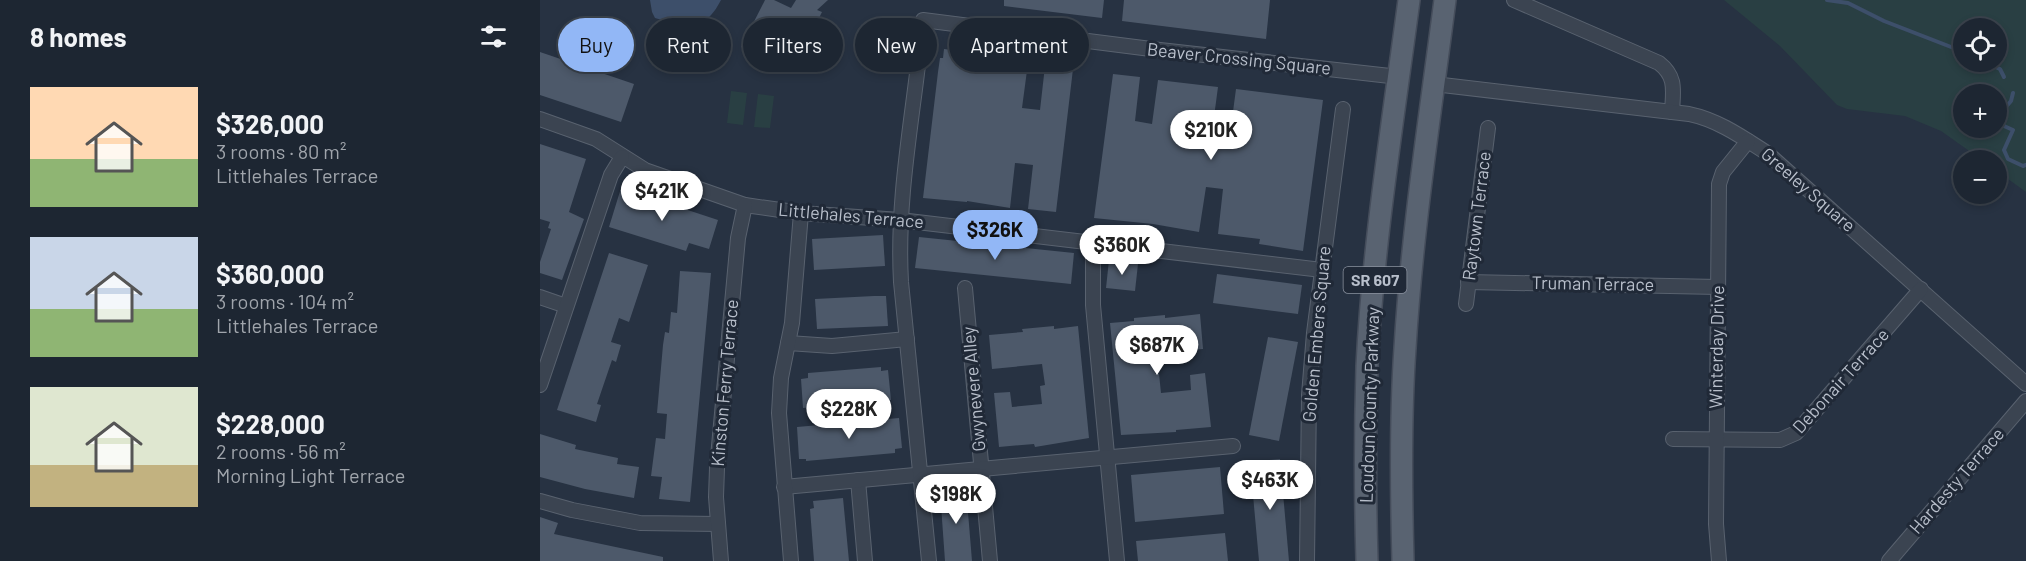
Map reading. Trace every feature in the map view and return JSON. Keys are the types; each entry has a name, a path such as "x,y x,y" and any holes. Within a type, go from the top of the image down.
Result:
{"main road":[{"name":"Loudoun County Parkway","path":"1368,561 1367,364 1378,236 1409,0"},
{"name":"Loudoun County Parkway","path":"1403,561 1402,401 1405,346 1414,238 1444,0"}],"street":[{"path":"1514,0 1659,63 1668,70 1673,81 1672,112"},
{"name":"Beaver Crossing Square","path":"900,220 923,20 1399,77"},
{"name":"Greeley Square","path":"1434,84 1672,112 1704,117 1719,124 1767,153 2026,384"},
{"name":"Golden Embers Square","path":"1307,561 1309,395 1322,270 1343,109"},
{"name":"Littlehales Terrace","path":"540,119 604,143 645,170 746,205 801,213 900,220 1322,270"},
{"name":"Raytown Terrace","path":"1466,304 1488,128"},
{"name":"Winterday Drive","path":"1719,561 1716,524 1716,439 1719,184 1723,172 1748,141"},
{"path":"540,385 611,175 622,157"},
{"name":"Kinston Ferry Terrace","path":"721,561 716,497 718,457 738,238 746,205"},
{"path":"791,561 779,413 781,378 788,343 801,213"},
{"path":"900,220 901,282 929,561"},
{"path":"1093,243 1093,305 1117,561"},
{"name":"Truman Terrace","path":"1468,282 1718,286"},
{"name":"Gwynevere Alley","path":"965,288 990,561"},
{"name":"Debonair Terrace","path":"1673,439 1780,440 1797,433 1921,289"},
{"path":"540,297 566,306"},
{"path":"788,343 832,346 907,339"},
{"name":"Hardesty Terrace","path":"1889,561 2026,400"},
{"path":"784,487 1233,446"},
{"path":"858,480 866,561"},
{"path":"540,501 572,510 640,523 718,524"}],"green space":[{"path":"1724,0 2026,0 2026,192 2007,178 2007,150 1968,150 1941,131 1905,116 1847,109 1837,105 1780,46"},
{"path":"731,91 747,93 743,125 727,123"},
{"path":"758,94 774,96 770,128 754,127"}],"water":[{"path":"650,0 721,0 707,18 655,18"}],"building":[{"path":"765,0 774,0 791,8 796,0 828,0 817,10 822,12 819,18 756,18"},
{"path":"1004,0 1104,0 1102,18 1004,6"},
{"path":"1124,0 1270,0 1266,39 1122,21"},
{"path":"944,49 949,50 949,72 1027,72 1022,108 1040,110 1044,72 1073,72 1056,212 1028,209 1033,165 1015,163 1010,208 967,201 923,198 940,58 943,58"},
{"path":"540,52 558,58 558,72 599,72 634,84 621,122 540,95"},
{"path":"1113,74 1140,77 1135,121 1152,124 1158,80 1218,87 1212,132 1230,134 1236,89 1323,100 1303,251 1259,244 1260,239 1218,234 1223,189 1206,187 1199,232 1153,224 1094,218"},
{"path":"540,144 586,159 569,212 584,219 562,280 540,273 540,262 551,229 548,228 550,222 540,219"},
{"path":"621,188 718,220 709,249 689,243 686,251 609,227"},
{"path":"883,235 885,266 814,270 812,239"},
{"path":"919,237 1074,253 1071,284 915,268"},
{"path":"609,253 648,265 629,322 619,318 611,342 621,345 616,362 612,360 597,404 601,405 596,422 557,410"},
{"path":"1109,260 1138,264 1135,291 1106,288"},
{"path":"680,271 711,273 690,502 659,499 662,477 651,476 656,438 665,439 667,414 657,413 663,345 665,332 669,333 671,312 677,313"},
{"path":"1217,274 1302,285 1298,314 1213,303"},
{"path":"886,296 888,326 817,329 815,299"},
{"path":"1200,314 1203,349 1153,353 1155,374 1159,374 1161,393 1191,390 1190,375 1205,373 1211,427 1176,430 1176,432 1121,435 1110,323 1134,321 1134,318 1165,315 1165,318"},
{"path":"1054,326 1054,329 1078,326 1089,438 1035,447 1034,444 999,447 994,393 1010,392 1012,407 1042,404 1040,386 1045,385 1042,364 992,369 989,335"},
{"path":"1268,337 1298,342 1279,441 1249,435"},
{"path":"881,367 881,371 888,370 891,400 803,408 801,379 808,378 808,373"},
{"path":"899,418 902,448 895,449 895,453 806,461 806,459 799,459 797,427"},
{"path":"540,434 576,445 575,449 618,458 617,464 639,467 634,498 585,489 540,477"},
{"path":"1280,459 1289,561 1259,561 1250,462"},
{"path":"1220,467 1224,514 1135,522 1131,475"},
{"path":"966,488 972,561 945,561 940,491"},
{"path":"843,498 849,561 814,561 810,509 814,508 813,501"},
{"path":"540,517 558,523 554,534 663,557 663,561 540,561"},
{"path":"1225,533 1228,561 1138,561 1136,541"}],"waterway":[{"path":"1827,0 1848,3 1884,21 1953,48"},
{"path":"2002,72 2004,77"},
{"path":"2013,93 2011,101 1999,115 2004,126 2013,130 2004,150 2008,159 2023,166 2026,165"}]}
